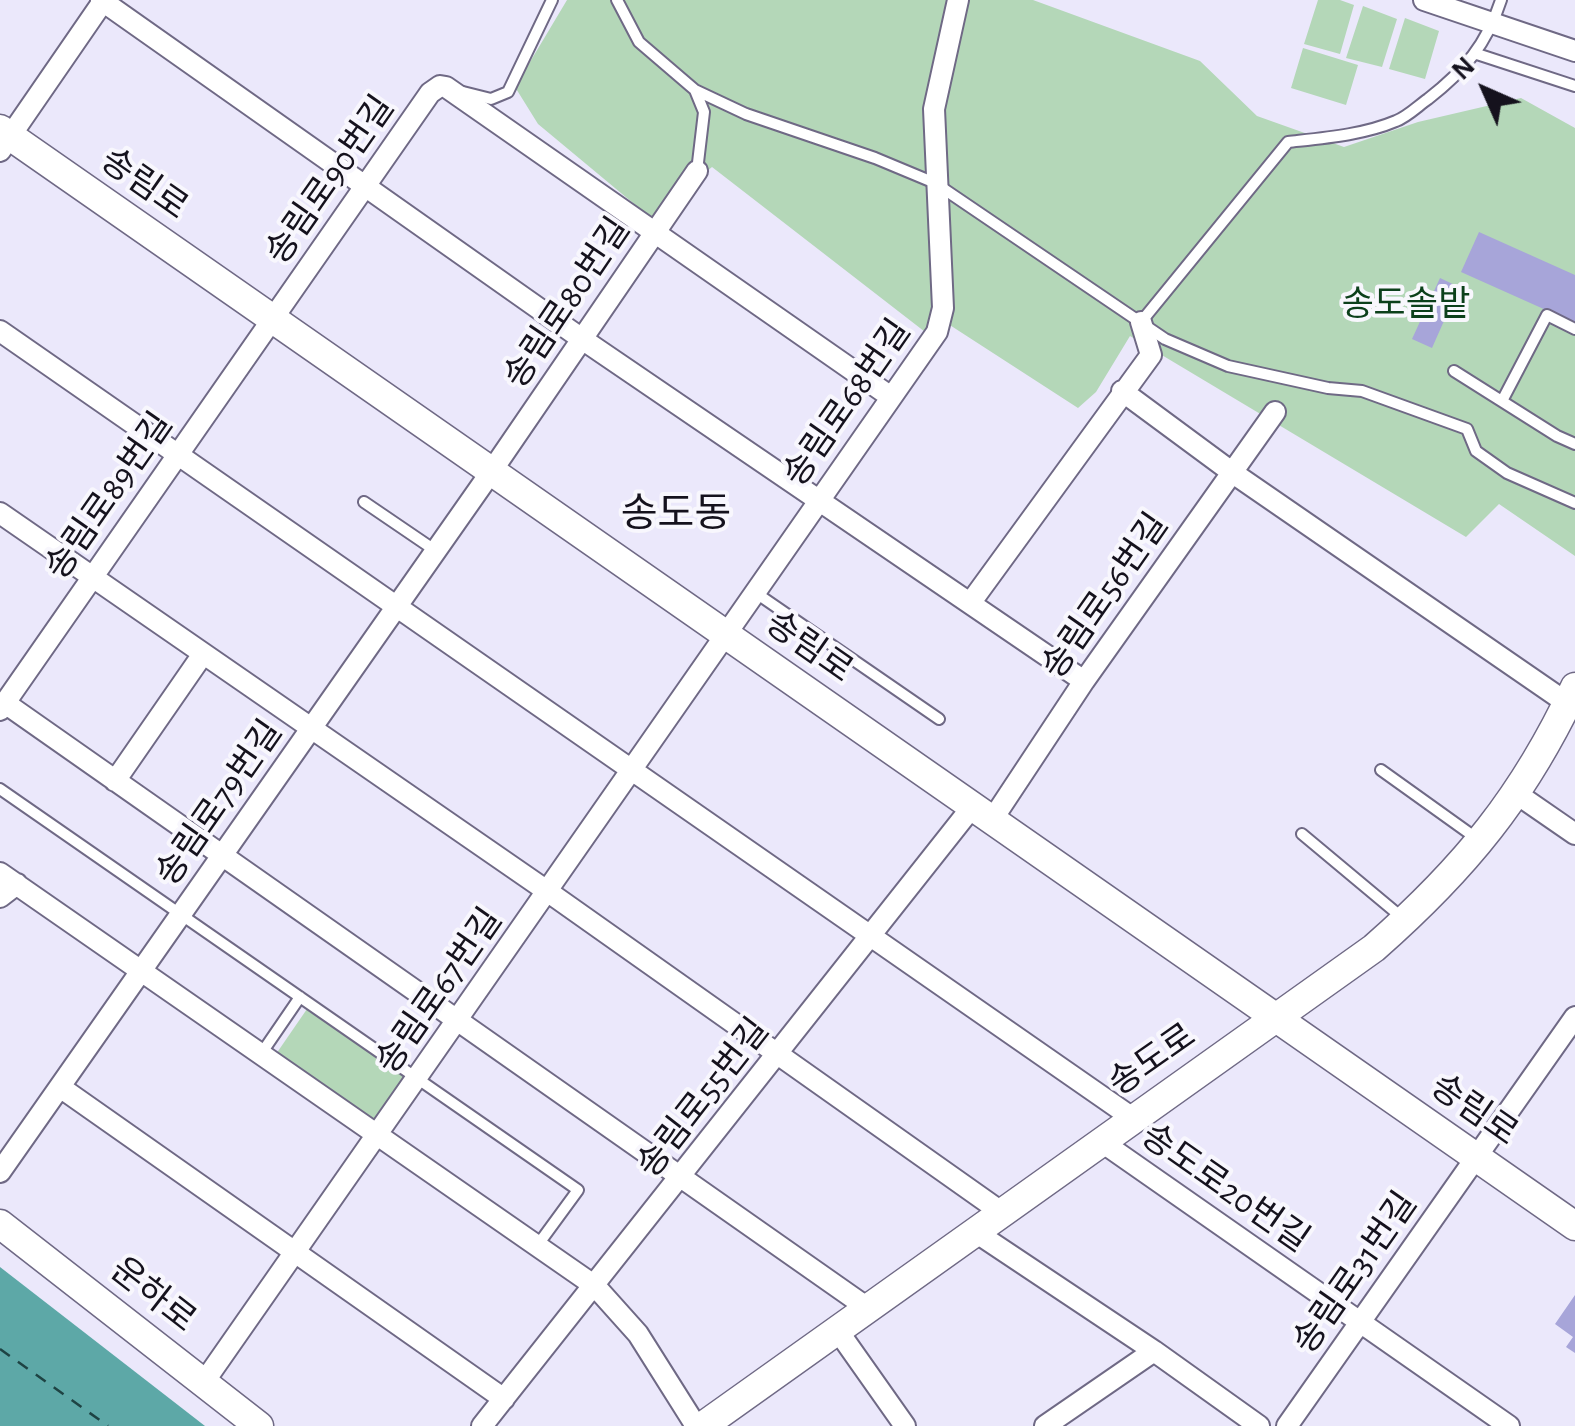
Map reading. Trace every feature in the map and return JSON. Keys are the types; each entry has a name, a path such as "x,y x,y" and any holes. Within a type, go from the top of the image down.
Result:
{"street":[{"path":"4,139 103,0 582,339 1084,681"},
{"name":"송림로68번길","path":"725,635 942,320 934,109 958,0"},
{"path":"1424,0 1575,51"},
{"name":"송림로90번길","path":"272,320 430,94 440,86 446,87"},
{"path":"446,87 890,397"},
{"name":"송림로","path":"4,139 272,320 1575,1226"},
{"name":"송림로80번길","path":"491,472 697,171"},
{"name":"송림로89번길","path":"2,706 272,320"},
{"path":"971,602 1151,355 1141,322"},
{"path":"0,331 1134,1118"},
{"path":"1122,392 1233,473 1571,695"},
{"name":"송림로56번길","path":"982,814 1084,681 1275,412"},
{"name":"송림로79번길","path":"0,1172 491,472"},
{"path":"0,513 1004,1214"},
{"name":"송림로67번길","path":"204,1382 725,635"},
{"path":"114,781 203,654"},
{"name":"송도로","path":"700,1426 1345,971 1405,920 1481,842 1517,794 1571,695"},
{"path":"2,706 869,1308"},
{"path":"1517,794 1575,834"},
{"name":"송림로55번길","path":"482,1426 871,935 982,814"},
{"path":"6,885 142,971 595,1286 638,1334 700,1426"},
{"name":"송림로31번길","path":"1287,1426 1575,1017"},
{"path":"60,1087 504,1398"},
{"name":"송도로20번길","path":"1102,1142 1509,1426"},
{"name":"운하로","path":"0,1224 258,1426"},
{"path":"978,1233 1258,1426"},
{"path":"838,1330 904,1426"},
{"path":"1045,1426 1154,1351"}],"lane":[{"path":"446,87 491,99 508,92 552,0"},
{"path":"617,0 639,42 695,90 746,114 935,183 1164,339 1228,366 1328,388 1362,391 1467,429 1476,452 1507,473 1575,503"},
{"path":"1141,322 1288,142 1338,136 1399,121 1455,78 1477,54 1500,0"},
{"path":"1477,54 1575,86"},
{"path":"695,90 704,112 697,171"},
{"path":"1502,400 1547,316 1575,329"},
{"path":"1454,371 1575,444"},
{"path":"364,502 436,550"},
{"path":"755,592 939,718"},
{"path":"1381,770 1481,842"},
{"path":"0,789 578,1190 538,1246"},
{"path":"1302,834 1405,920"},
{"path":"261,1054 300,997"}],"green space":[{"name":"송도솔밭","path":"567,0 1033,0 1200,61 1257,116 1344,147 1418,122 1521,98 1575,128 1575,556 1499,504 1466,537 1130,336 1096,392 1078,408 942,320 929,335 712,167 651,218 538,124 515,87"},
{"path":"1318,0 1340,0 1354,5 1340,54 1304,44"},
{"path":"1363,6 1397,19 1382,67 1346,58"},
{"path":"1405,18 1439,31 1425,79 1389,69"},
{"path":"1303,48 1358,65 1346,105 1291,88"},
{"path":"307,1009 408,1080 374,1128 274,1057"}],"shaded area":[{"path":"0,1267 205,1426 0,1426"}],"building":[{"path":"1479,232 1575,275 1575,323 1461,272"},
{"path":"1440,278 1459,287 1432,348 1412,339"},
{"path":"1575,1295 1575,1353 1566,1347 1573,1337 1555,1324"}],"ferry route":[{"path":"0,1349 108,1426"}],"district":[{"name":"송도동","path":"676,514"}]}
